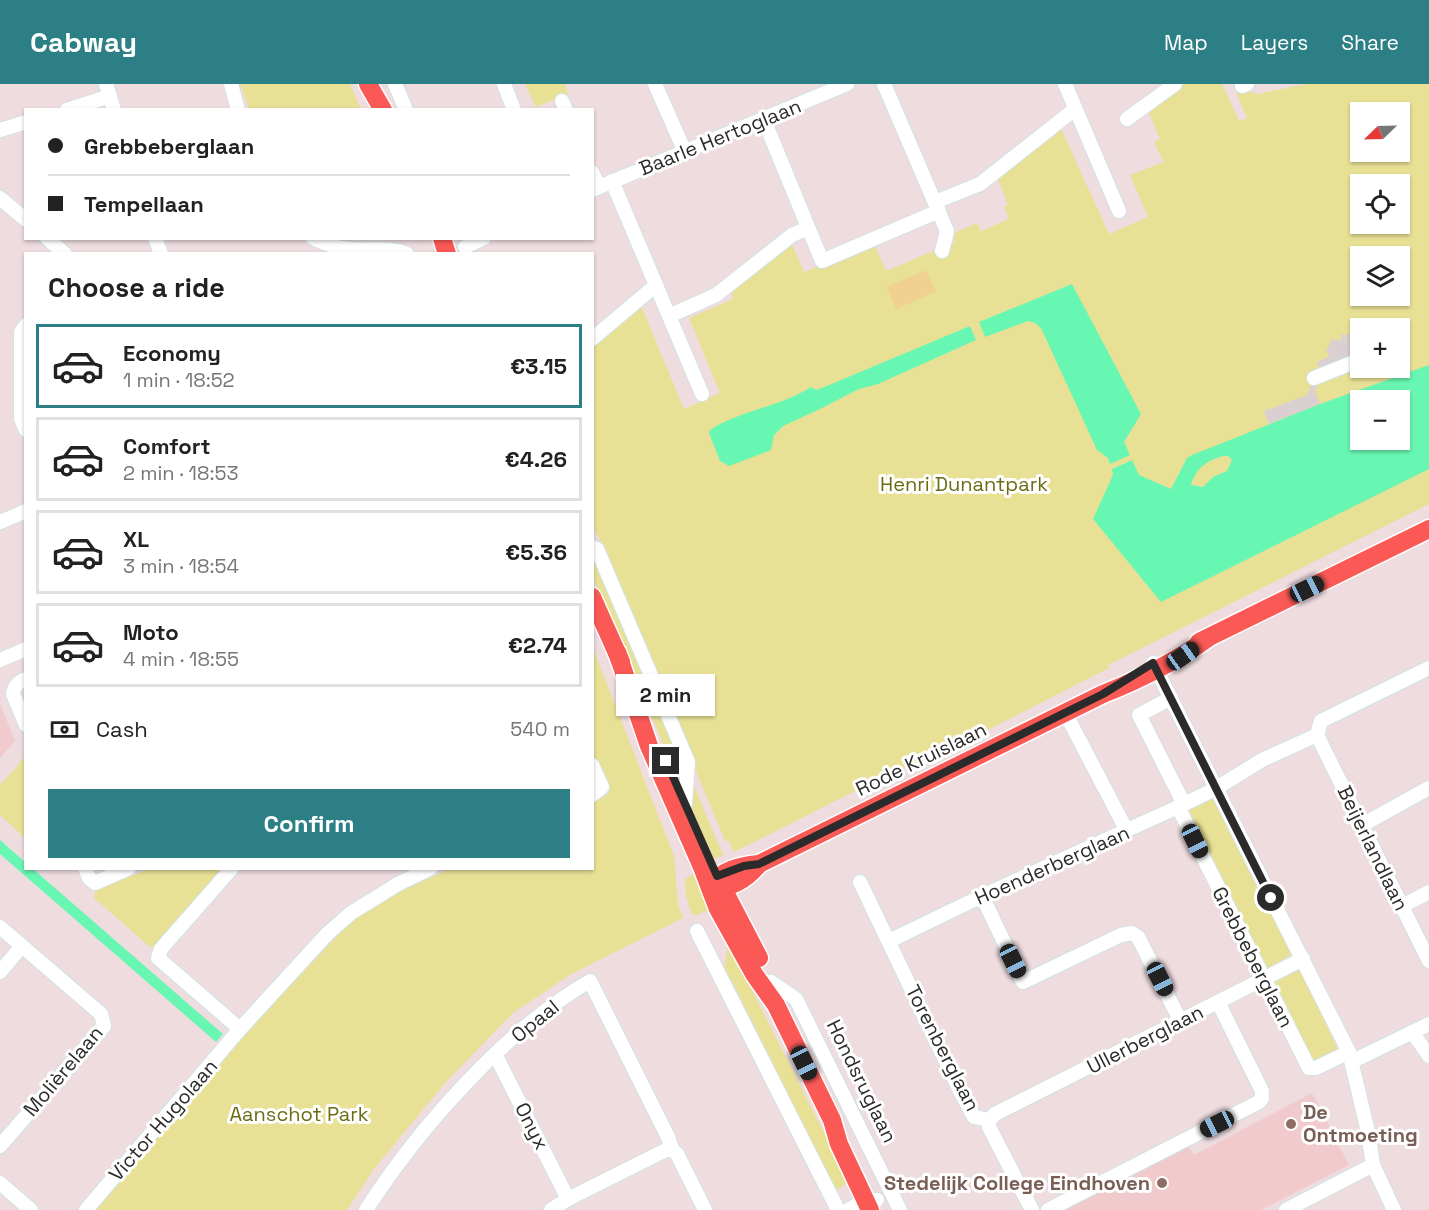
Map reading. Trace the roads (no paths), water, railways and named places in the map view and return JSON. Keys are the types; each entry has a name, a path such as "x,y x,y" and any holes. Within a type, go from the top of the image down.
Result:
{"main road":[{"path":"368,84 384,108"},
{"path":"378,84 384,108"},
{"path":"446,240 460,248"},
{"name":"Rode Kruislaan","path":"716,884 750,875 759,864 1103,694 1208,638 1429,528"},
{"path":"594,601 685,804 716,884"},
{"path":"617,652 649,746 716,884"},
{"name":"Hondsruglaan","path":"716,884 771,982 776,1005"},
{"name":"Hondsruglaan","path":"716,884 718,909 749,965 776,1005 832,1120 848,1141 871,1206"}],"street":[{"path":"231,84 237,108"},
{"path":"394,84 405,108"},
{"path":"504,84 513,108"},
{"path":"655,84 685,152"},
{"name":"Baarle Hertoglaan","path":"596,188 764,120 823,89 847,84"},
{"path":"884,84 947,231 942,251"},
{"path":"1065,84 1119,212"},
{"path":"1127,119 1175,84"},
{"path":"74,108 110,97"},
{"path":"764,120 822,261 937,207 977,185 1075,109"},
{"path":"0,130 24,123"},
{"path":"612,182 702,394"},
{"path":"0,198 24,218"},
{"path":"669,316 716,294 792,234 808,228"},
{"path":"50,240 63,252"},
{"path":"317,240 350,249 400,252"},
{"path":"460,248 479,240"},
{"path":"594,337 656,285"},
{"path":"24,328 21,332 21,419 24,426"},
{"path":"1314,378 1350,364"},
{"path":"0,522 24,512"},
{"path":"594,548 597,549 688,762 685,804"},
{"path":"1,658 24,650"},
{"path":"1155,667 1351,1056 1373,1165 1394,1210"},
{"path":"1317,735 1321,721 1429,668"},
{"path":"24,680 14,688 13,694 24,720"},
{"name":"Grebbeberglaan","path":"1171,698 1138,715 1309,1068 1316,1068 1351,1056"},
{"path":"1070,722 1127,831"},
{"name":"Hoenderberglaan","path":"889,941 1215,789 1262,760 1317,735"},
{"name":"Beijerlandlaan","path":"1317,735 1429,961"},
{"path":"594,775 597,791"},
{"path":"1362,825 1429,788"},
{"path":"86,870 89,878 95,883 124,870"},
{"path":"230,870 161,949 158,958 240,1029"},
{"name":"Victor Hugolaan","path":"86,1210 240,1029 327,934 351,913 398,884 427,870"},
{"name":"Torenberglaan","path":"860,882 974,1117 989,1120 989,1127 1029,1209"},
{"path":"1402,906 1429,892"},
{"path":"982,896 1023,982 1122,935 1132,933 1138,937 1181,1022"},
{"name":"Molièrelaan","path":"0,927 101,1014 104,1026 0,1146"},
{"path":"697,931 838,1210"},
{"path":"0,972 22,946"},
{"name":"Ullerberglaan","path":"989,1120 994,1114 1303,959"},
{"name":"Opaal","path":"366,1210 408,1152 446,1106 495,1054 537,1018 590,981 672,1149"},
{"name":"Hondsruglaan","path":"771,982 796,999 900,1210"},
{"path":"1048,1210 1259,1102 1262,1098 1262,1091 1218,1002"},
{"path":"1351,1056 1429,1024"},
{"path":"1412,1032 1429,1056"},
{"name":"Onyx","path":"495,1054 568,1199"},
{"path":"551,1210 568,1199 672,1149 677,1154 705,1210"},
{"path":"1286,1210 1373,1165"},
{"path":"0,1183 31,1210"},
{"path":"848,1210 871,1206"}],"place":[{"name":"De Ontmoeting","path":"1291,1124"},
{"name":"Stedelijk College Eindhoven","path":"1162,1183"}],"park label":[{"name":"Henri Dunantpark","path":"964,484"},
{"name":"Aanschot Park","path":"299,1114"}]}
